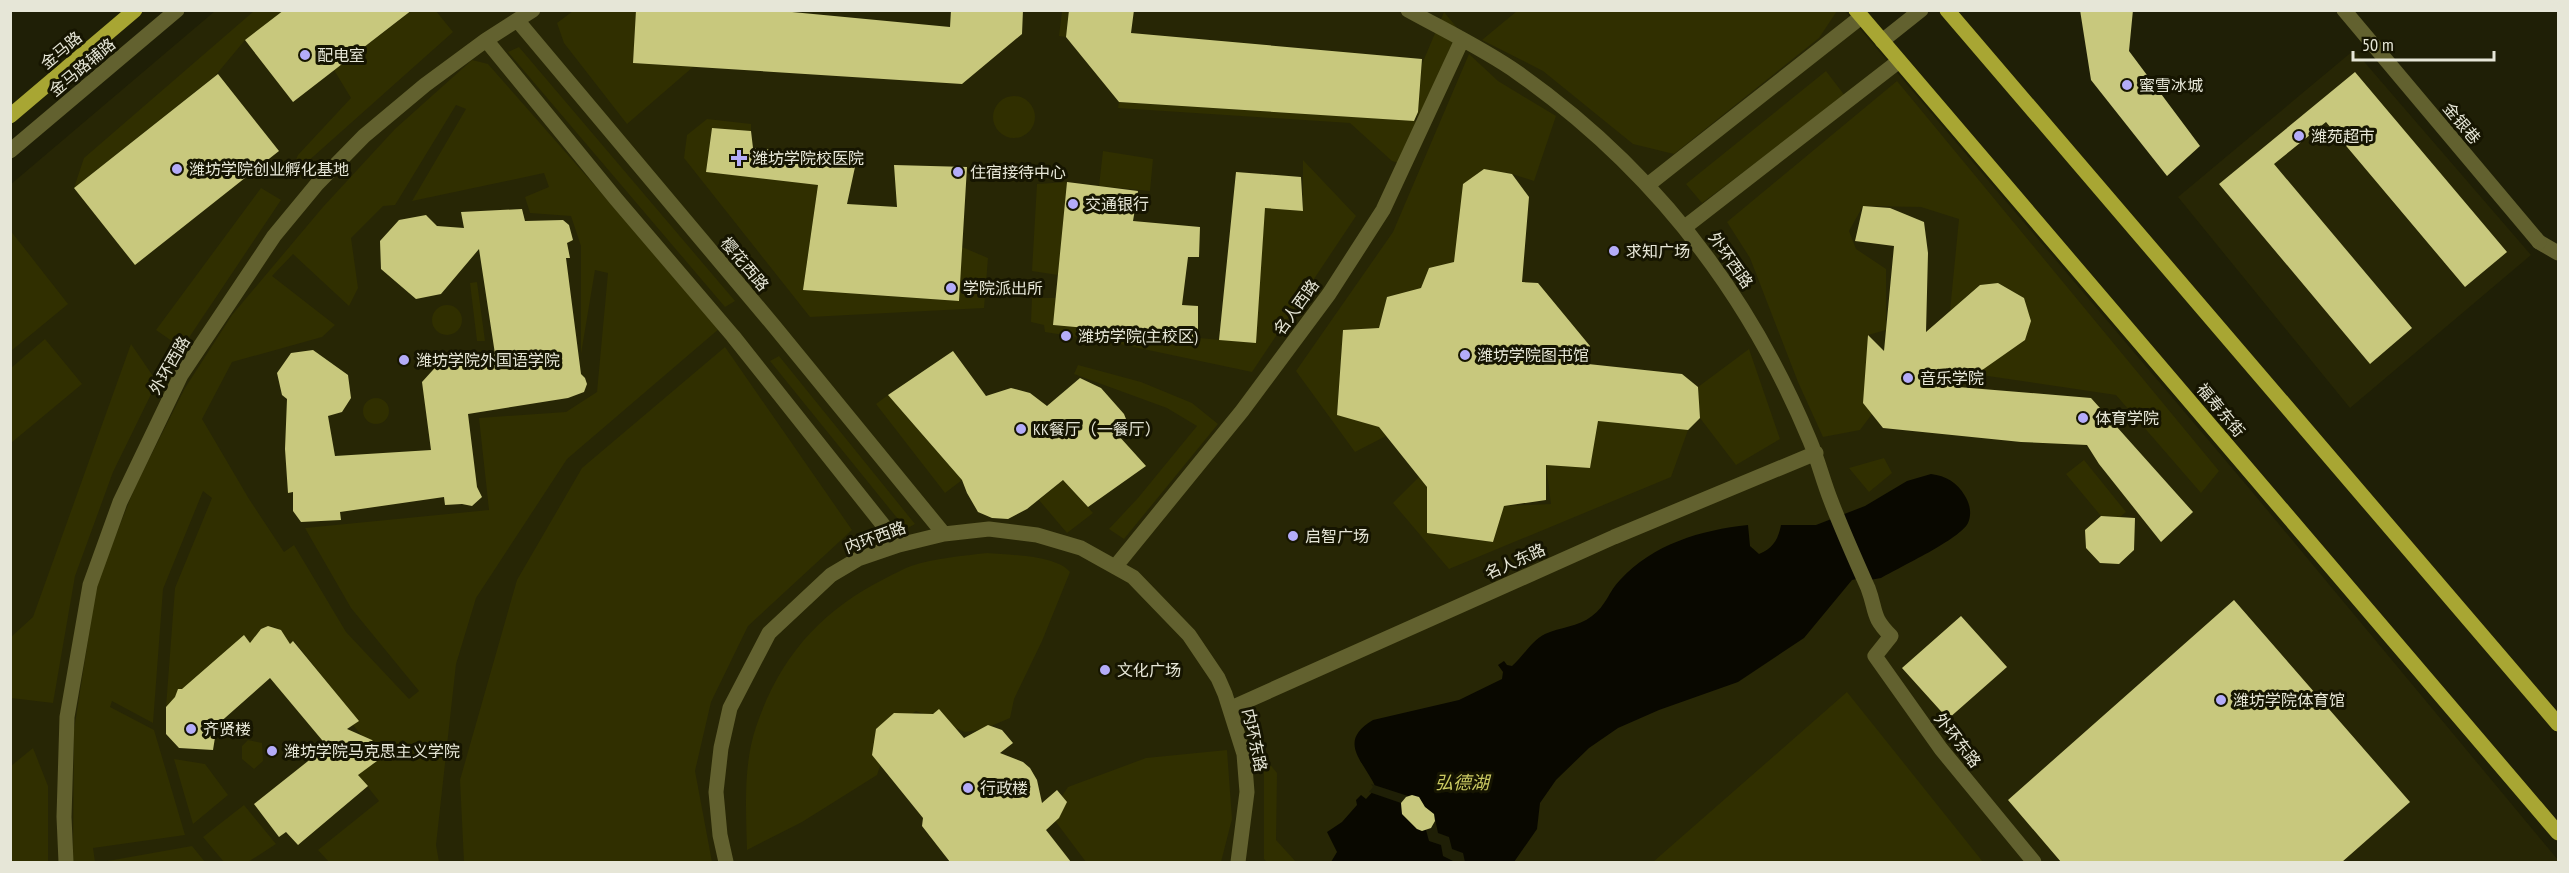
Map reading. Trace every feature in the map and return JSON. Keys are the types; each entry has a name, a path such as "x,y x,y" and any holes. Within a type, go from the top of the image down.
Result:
{"main road":[{"name":"金马路","path":"10,116 135,10"},
{"path":"1947,10 2559,724"},
{"name":"福寿东街","path":"1858,14 2559,833"}],"street":[{"name":"金马路辅路","path":"10,151 177,10"},
{"name":"外环西路","path":"66,862 64,817 67,717 90,585 120,502 181,375 298,204 364,136 425,85 486,40 533,10"},
{"name":"外环西路","path":"1408,10 1517,72 1606,144 1648,184 1685,227 1759,333 1815,453 1831,501 1870,594 1877,622 1891,636"},
{"path":"1882,41 1921,10"},
{"name":"金银巷","path":"2344,10 2539,242 2559,253"},
{"path":"1648,184 1858,14"},
{"name":"樱花西路","path":"517,20 944,534"},
{"path":"486,40 733,336 899,545"},
{"name":"名人西路","path":"1115,567 1242,411 1335,285 1383,210 1462,40"},
{"path":"1685,227 1899,61"},
{"name":"名人东路","path":"1231,708 1593,547 1815,453"},
{"name":"内环西路","path":"726,862 720,834 716,792 730,708 769,633 831,575 858,559 899,545 944,534 989,529 1037,535 1081,548 1133,577 1189,635"},
{"name":"内环东路","path":"1189,635 1218,678 1231,708 1244,754 1246,792 1238,862"},
{"name":"外环东路","path":"1891,636 1875,656 1941,749 2034,862"}],"shaded area":[{"name":"潍坊学院(主校区)","path":"215,11 1845,11 2249,488 2558,862 11,862 10,185"},
{"path":"254,11 284,11 245,40 215,76 74,188 84,158"},
{"path":"401,11 436,11 453,32 287,180 298,155 351,98 334,70 405,16"},
{"path":"573,11 636,11 633,63 693,67 627,124 564,43 557,23"},
{"path":"1062,11 1069,11 1066,37 1059,36"},
{"path":"1517,11 1837,11 1819,38 1674,154 1633,144 1543,71 1482,40"},
{"path":"1444,12 1458,29 1402,164 1392,161 1350,123 1118,108 1119,102 1417,121 1422,64"},
{"path":"519,47 735,301 725,307 508,52"},
{"path":"2354,50 2531,255 2350,408 2178,197"},
{"path":"1469,54 1498,81 1556,116 1534,181 1484,169 1454,262 1429,268 1421,288 1387,297 1379,328 1343,330 1337,414 1379,427 1386,436 1355,452 1296,371 1393,232"},
{"path":"472,60 488,64 720,328 567,459 476,598 456,664 436,845 439,862 329,862 318,850 379,801 355,771 374,764 379,753 375,742 363,737 353,725 358,721 294,641 288,646 275,627 261,629 254,647 244,636 166,707 175,588 212,498 203,491 163,589 153,723 112,701 110,707 154,730 185,835 93,848 95,862 73,862 74,730 97,582 135,487 185,388 232,315 323,207 395,129","holes":["456,105 466,109 412,201 544,173 549,187 525,197 530,213 571,216 581,246 581,354 595,270 608,273 597,392 566,412 479,418 489,510 305,528 351,608 419,691 409,699 346,632 294,545 284,552 249,499 202,419 232,362 322,337 335,325 272,276 293,254 349,306 358,288 351,238 383,206 395,205"]},
{"path":"1826,71 1845,96 1702,203 1686,184"},
{"path":"1897,81 2219,471 2201,493 2116,395 1974,374 2025,340 2031,321 2024,298 1998,283 1980,285 1950,311 1959,219 1921,207 1863,206 1849,231 1856,249 1886,269 1886,330 1868,335 1872,414 1860,430 1823,437 1798,382 1750,258 1727,222"},
{"path":"1014,96 1022,97 1029,102 1034,109 1034,125 1029,132 1022,137 1014,138 1006,137 999,132 994,125 993,117 994,109 999,102 1006,97"},
{"path":"707,119 751,124 751,131 712,128 706,172 818,185 803,290 958,301 962,247 988,258 984,308 810,317 684,158 687,135"},
{"path":"1103,151 1153,159 1150,191 1099,186"},
{"path":"1303,160 1356,216 1252,372 1115,343 1045,332 1044,325 1031,322 1032,298 1056,298 1053,325 1255,343 1265,208 1303,211"},
{"path":"1067,182 1058,275 1032,271 1037,184"},
{"path":"261,188 281,200 182,348 156,330"},
{"path":"10,230 68,304 11,351 10,351"},
{"path":"477,282 485,341 477,341 470,283"},
{"path":"447,305 458,309 462,320 458,331 447,335 436,331 432,320 436,309"},
{"path":"45,339 82,384 11,443 11,368"},
{"path":"131,344 157,382 113,472 75,576 53,703 11,698 11,637 33,617"},
{"path":"725,347 852,530 748,626 711,702 695,771 712,862 464,862 460,780 517,580 582,468"},
{"path":"1749,349 1780,439 1736,465 1700,418 1698,387"},
{"path":"779,356 915,524 906,529 770,361"},
{"path":"1078,365 1141,382 1192,403 1218,424 1124,539 1109,529 1138,498 1197,426 1167,408 1074,374"},
{"path":"888,395 962,480 945,493 876,404"},
{"path":"376,398 385,402 389,411 385,420 376,424 367,420 363,411 367,402"},
{"path":"1598,421 1688,430 1671,477 1449,569 1393,503 1419,477 1427,487 1427,533 1493,542 1504,506 1551,504 1546,465 1590,468"},
{"path":"1884,458 1892,473 1869,492 1849,468"},
{"path":"2084,460 2126,512 2120,517 2101,516 2066,474"},
{"path":"1063,480 1093,513 1067,533 1039,500"},
{"path":"987,553 1043,559 1063,566 1070,572 1042,641 1014,699 1010,718 984,729 965,732 916,711 893,728 877,775 802,822 747,850 746,788 749,757 756,727 777,679 805,639 842,605 902,570 929,561"},
{"path":"1847,692 1983,862 1653,862"},
{"path":"248,740 262,743 263,761 254,769 242,759 242,746"},
{"path":"33,748 48,786 48,862 11,862 11,766"},
{"path":"1227,750 1232,819 1221,862 1086,862 1050,814 1068,787 1146,758"},
{"path":"1264,757 1277,773 1276,840 1296,862 1267,862 1264,859"},
{"path":"174,759 205,764 228,795 193,824"},
{"path":"244,805 276,844 248,862 224,862 203,837"},
{"path":"192,846 205,862 102,862"}],"water":[{"name":"弘德湖","path":"1931,474 1951,480 1965,496 1970,516 1963,530 1942,545 1881,578 1870,580 1865,577 1852,580 1804,638 1738,682 1659,710 1618,728 1589,748 1556,780 1540,803 1537,829 1514,862 1331,862 1337,852 1327,832 1342,822 1357,805 1356,800 1361,795 1366,799 1376,788 1356,752 1355,744 1356,736 1362,728 1373,720 1459,700 1502,679 1503,672 1498,665 1504,661 1507,665 1512,666 1540,637 1592,616 1601,608 1616,584 1647,557 1663,548 1696,535 1748,525 1750,546 1759,554 1774,543 1781,525 1816,525 1865,506 1907,481"}],"pier":[{"path":"1371,784 1408,796 1419,797 1425,807 1434,814 1438,833 1449,837 1452,849 1463,853 1465,862 1455,862 1443,856 1441,845 1429,841 1426,830 1417,829 1402,814 1401,803 1369,792 1373,787"}],"building":[{"name":"配电室","path":"284,10 412,10 293,102 245,40"},
{"path":"636,10 771,10 950,27 951,10 1023,10 1022,34 962,84 633,63"},
{"path":"1069,10 1134,10 1131,33 1422,59 1418,112 1414,121 1119,102 1066,37"},
{"path":"2080,10 2133,10 2129,51 2200,146 2167,176 2091,80"},
{"path":"2355,72 2507,252 2465,287 2326,122 2274,164 2412,328 2370,364 2219,184"},
{"name":"潍坊学院创业孵化基地","path":"218,74 279,151 135,265 74,188"},
{"path":"712,128 751,131 753,148 841,155 855,167 847,204 897,207 894,165 967,167 959,301 803,290 818,185 706,172"},
{"name":"潍坊学院图书馆","path":"1484,169 1512,174 1529,197 1522,282 1538,283 1590,346 1588,364 1682,374 1698,387 1700,418 1688,430 1598,421 1590,468 1546,465 1546,500 1504,506 1493,542 1427,533 1427,487 1379,427 1337,415 1343,330 1379,328 1387,297 1421,288 1429,268 1454,262 1463,184"},
{"path":"1236,172 1301,177 1303,211 1265,208 1256,343 1219,340"},
{"path":"1067,182 1138,191 1133,221 1200,227 1199,257 1188,257 1182,305 1198,306 1198,338 1053,325"},
{"path":"1863,206 1890,208 1924,222 1928,253 1926,332 1980,285 1998,283 2024,298 2031,321 2025,340 1958,387 2091,398 2193,512 2161,542 2099,464 2087,445 2021,442 1883,428 1863,403 1868,335 1884,351 1894,246 1855,241"},
{"path":"522,209 525,221 563,220 569,225 573,240 567,243 570,258 566,258 581,374 587,384 584,392 568,398 468,414 477,487 482,497 472,506 445,505 444,497 340,512 341,520 301,522 293,511 293,492 288,493 285,449 287,399 282,395 277,373 291,353 313,350 348,375 351,398 342,412 328,416 335,456 431,450 422,382 442,360 495,354 479,249 441,294 416,299 381,269 380,241 399,220 426,215 437,226 464,228 461,212"},
{"name":"KK餐厅（一餐厅）","path":"953,351 986,396 1011,388 1030,393 1047,406 1080,378 1101,388 1124,414 1128,424 1118,435 1146,466 1088,507 1063,480 1027,509 1008,519 992,518 978,512 962,480 888,395"},
{"path":"2101,516 2135,518 2134,550 2119,564 2100,563 2086,548 2085,530"},
{"name":"潍坊学院体育馆","path":"2234,600 2410,802 2342,862 2061,862 2008,800"},
{"path":"1961,616 2007,667 1948,719 1902,668"},
{"name":"齐贤楼","path":"268,626 281,630 290,644 293,641 359,721 347,729 372,740 379,749 377,761 358,775 368,786 298,845 286,832 279,837 254,804 327,746 270,678 217,725 213,750 179,748 166,734 166,707 175,697 178,689 182,689 244,635 250,643 261,629"},
{"name":"行政楼","path":"939,709 964,738 988,725 1002,730 1013,743 1000,753 1023,762 1030,768 1037,780 1042,803 1057,790 1067,802 1059,818 1046,830 1071,862 950,862 922,826 923,818 872,755 876,729 894,713 933,714"},
{"path":"1412,795 1419,797 1425,807 1434,814 1435,821 1431,828 1422,831 1417,829 1402,814 1401,803 1406,797"}],"place":[{"name":"配电室","path":"305,55"},
{"name":"蜜雪冰城","path":"2127,85"},
{"name":"潍苑超市","path":"2299,136"},
{"name":"潍坊学院校医院","path":"739,158"},
{"name":"潍坊学院创业孵化基地","path":"177,169"},
{"name":"住宿接待中心","path":"958,172"},
{"name":"交通银行","path":"1073,204"},
{"name":"求知广场","path":"1614,251"},
{"name":"学院派出所","path":"951,288"},
{"name":"潍坊学院(主校区)","path":"1066,336"},
{"name":"潍坊学院图书馆","path":"1465,355"},
{"name":"潍坊学院外国语学院","path":"404,360"},
{"name":"音乐学院","path":"1908,378"},
{"name":"体育学院","path":"2083,418"},
{"name":"KK餐厅（一餐厅）","path":"1021,429"},
{"name":"启智广场","path":"1293,536"},
{"name":"文化广场","path":"1105,670"},
{"name":"潍坊学院体育馆","path":"2221,700"},
{"name":"齐贤楼","path":"191,729"},
{"name":"潍坊学院马克思主义学院","path":"272,751"},
{"name":"行政楼","path":"968,788"}]}
